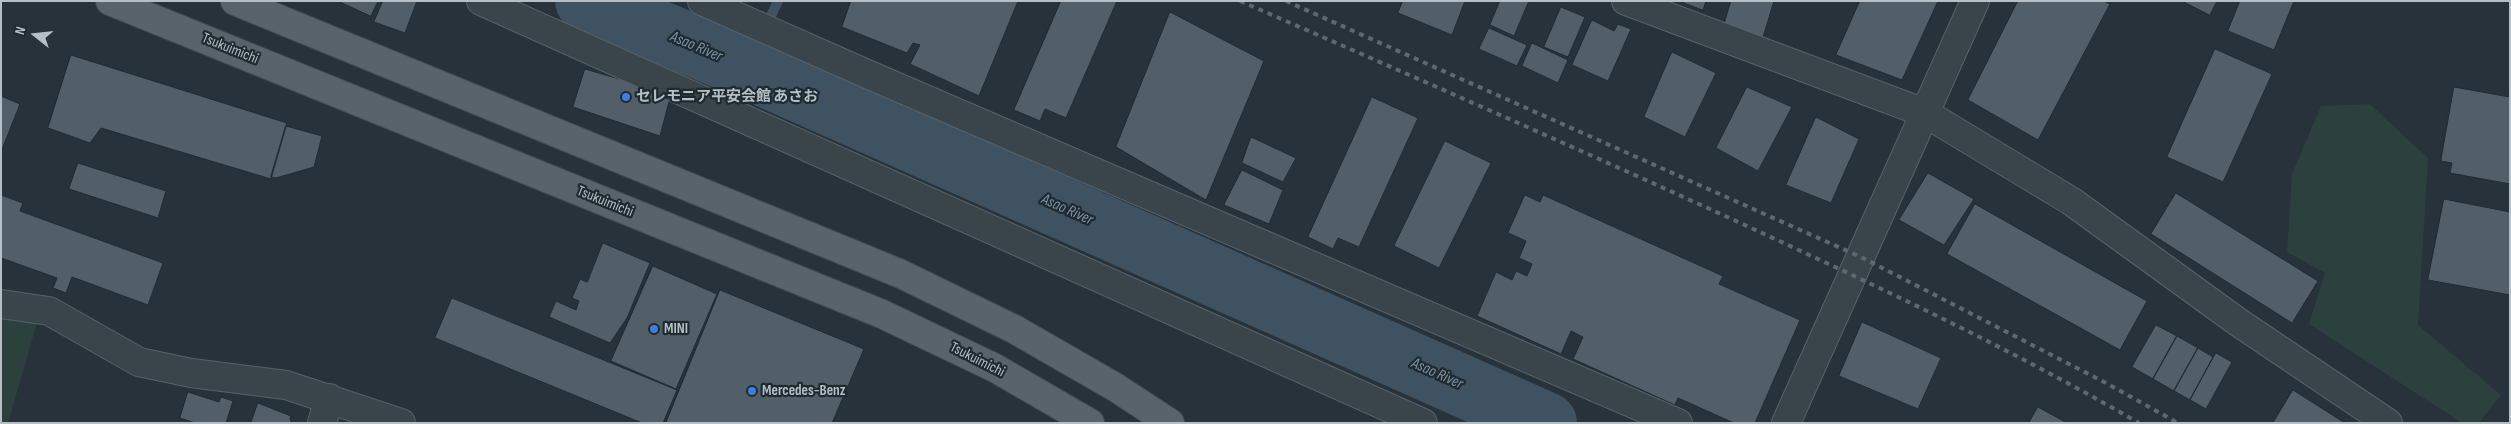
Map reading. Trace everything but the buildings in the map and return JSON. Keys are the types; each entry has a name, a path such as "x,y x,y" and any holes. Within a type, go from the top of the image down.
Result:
{"main road":[{"name":"Tsukuimichi","path":"110,1 882,314 995,368 1090,423"},
{"path":"235,1 274,8 901,274 1014,329 1115,387 1170,423"}],"street":[{"path":"481,1 1423,423"},
{"path":"702,1 867,74 1678,423"},
{"path":"1626,1 1925,113 2071,201 2238,322 2388,423"},
{"path":"1786,423 1975,1"},
{"path":"1,304 49,311 139,362 191,374 286,385 326,411 401,423"}],"green space":[{"path":"2370,104 2428,158 2418,325 2501,395 2479,423 2462,423 2309,324 2325,273 2287,252 2292,174 2321,106"},
{"path":"1,315 37,323 8,423 1,423"}],"waterway":[{"name":"Asao River","path":"586,1 747,68 1546,423"},
{"path":"747,68 778,1"}],"railway":[{"path":"1240,1 1431,84 1846,272 2043,370 2139,423"},
{"path":"1286,1 1861,257 2106,383 2178,423"}],"place":[{"name":"セレモニア平安会館 あさお","path":"626,97"},
{"name":"MINI","path":"654,329"},
{"name":"Mercedes-Benz","path":"752,391"}]}
